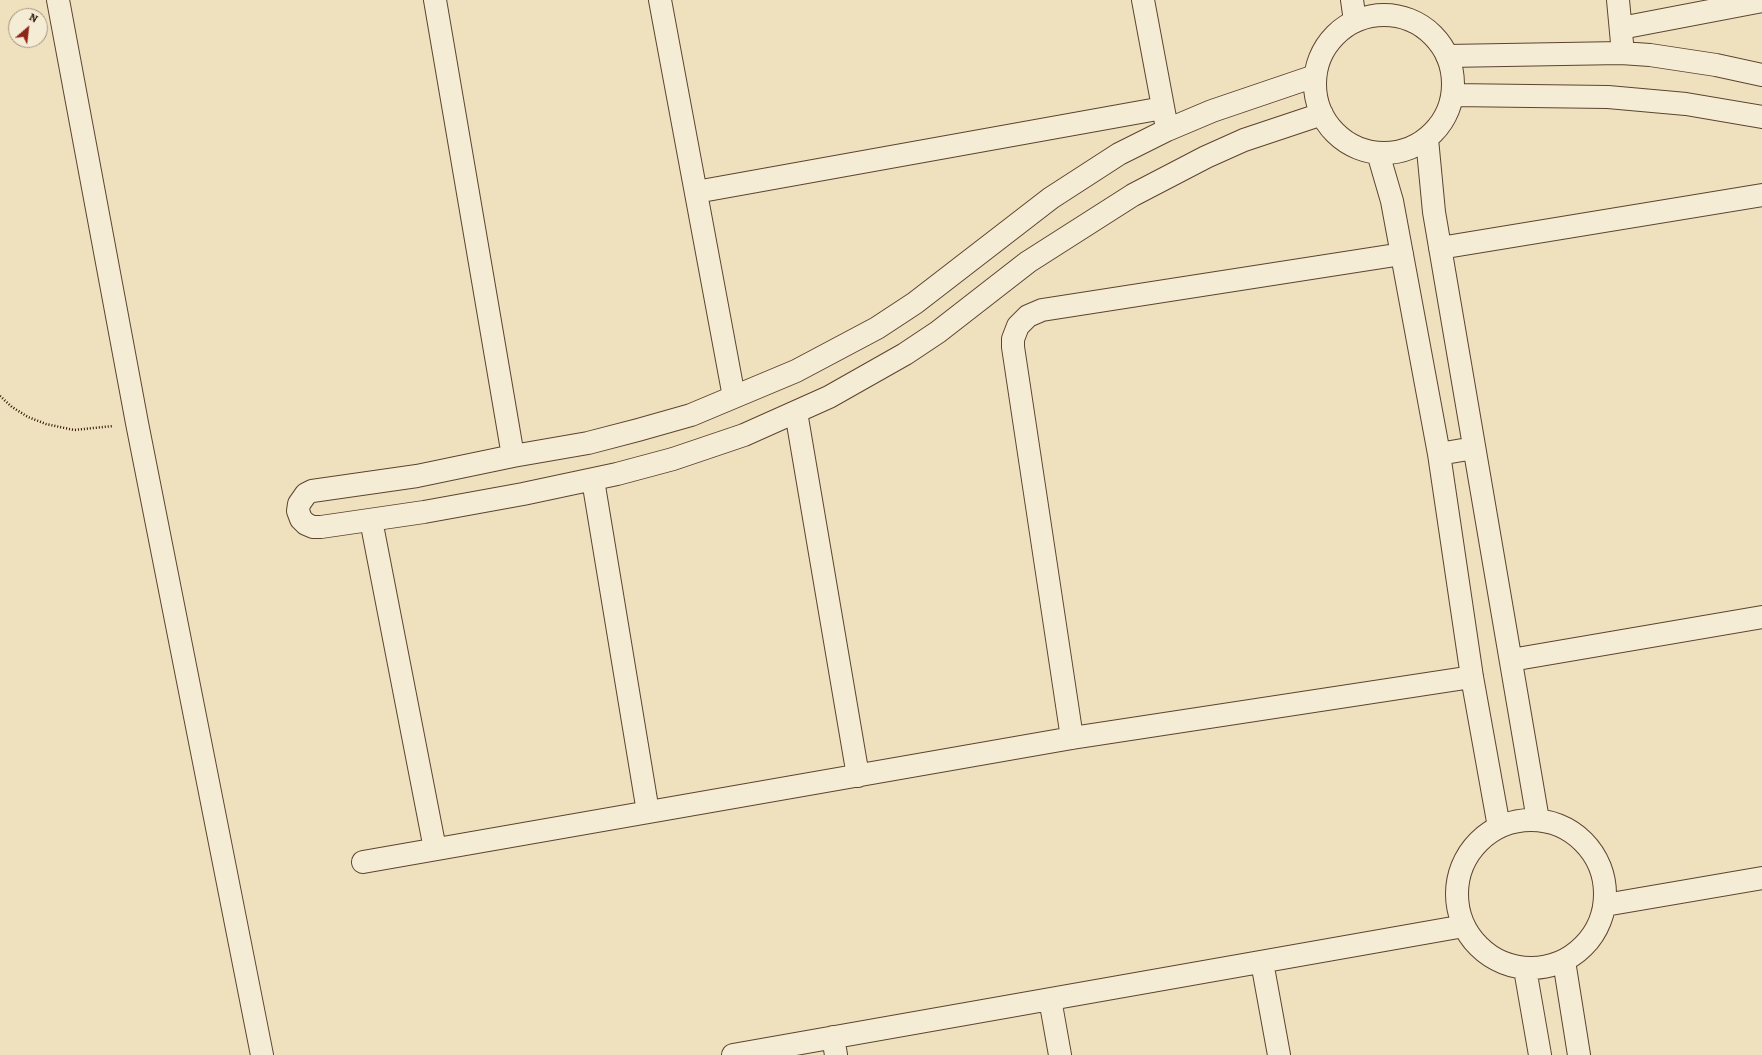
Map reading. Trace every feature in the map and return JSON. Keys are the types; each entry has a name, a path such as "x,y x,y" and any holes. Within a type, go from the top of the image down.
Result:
{"street":[{"path":"58,0 137,423 262,1055"},
{"path":"435,0 513,456"},
{"path":"660,0 734,397"},
{"path":"1143,0 1167,130"},
{"path":"1618,0 1621,28 1621,53"},
{"path":"1621,28 1762,1"},
{"path":"1395,8 1412,21 1427,29 1439,41 1452,68 1453,95 1445,117 1439,127 1427,139 1412,147 1396,152 1378,153 1361,149 1345,141 1332,129 1322,114 1316,96 1315,76 1320,59 1328,43 1340,30 1354,10 1369,16 1382,15 1395,8"},
{"path":"1447,56 1621,53 1650,55 1716,65 1762,76"},
{"path":"1315,76 1219,108 1167,130 1119,154 1051,198 915,304 877,328 796,371 691,415 638,430 588,442 417,476 312,491 306,494 299,504 298,511 301,519 306,524 313,527 370,520 424,512 593,480 673,459 744,435 862,380 905,354 938,332 1028,262 1133,195 1206,157 1244,140 1322,114"},
{"path":"1453,95 1622,98 1686,104 1762,117"},
{"path":"696,192 1163,108"},
{"path":"1427,139 1433,204 1440,248 1538,820"},
{"path":"1378,153 1392,201 1439,454 1472,678 1499,827"},
{"path":"1440,248 1762,195"},
{"path":"1072,738 1013,347 1013,339 1018,326 1028,316 1042,310 1402,254"},
{"path":"796,412 858,776"},
{"path":"1439,454 1474,448"},
{"path":"593,480 648,812"},
{"path":"370,520 435,849"},
{"path":"1511,660 1762,617"},
{"path":"363,862 1072,738 1472,678"},
{"path":"1538,820 1562,827 1582,840 1596,859 1605,881 1605,905 1598,928 1584,947 1564,961 1545,967 1525,969 1504,964 1485,953 1470,937 1464,926 1460,918 1456,897 1458,875 1467,855 1481,838 1499,827 1518,821 1538,820"},
{"path":"1605,905 1762,878"},
{"path":"733,1055 834,1046 1050,999 1464,926"},
{"path":"1564,961 1580,1055"},
{"path":"1262,962 1279,1055"},
{"path":"1525,969 1540,1055"},
{"path":"1050,999 1060,1055"}],"path":[{"path":"0,396 12,407 28,417 46,424 74,430 137,423"}]}
